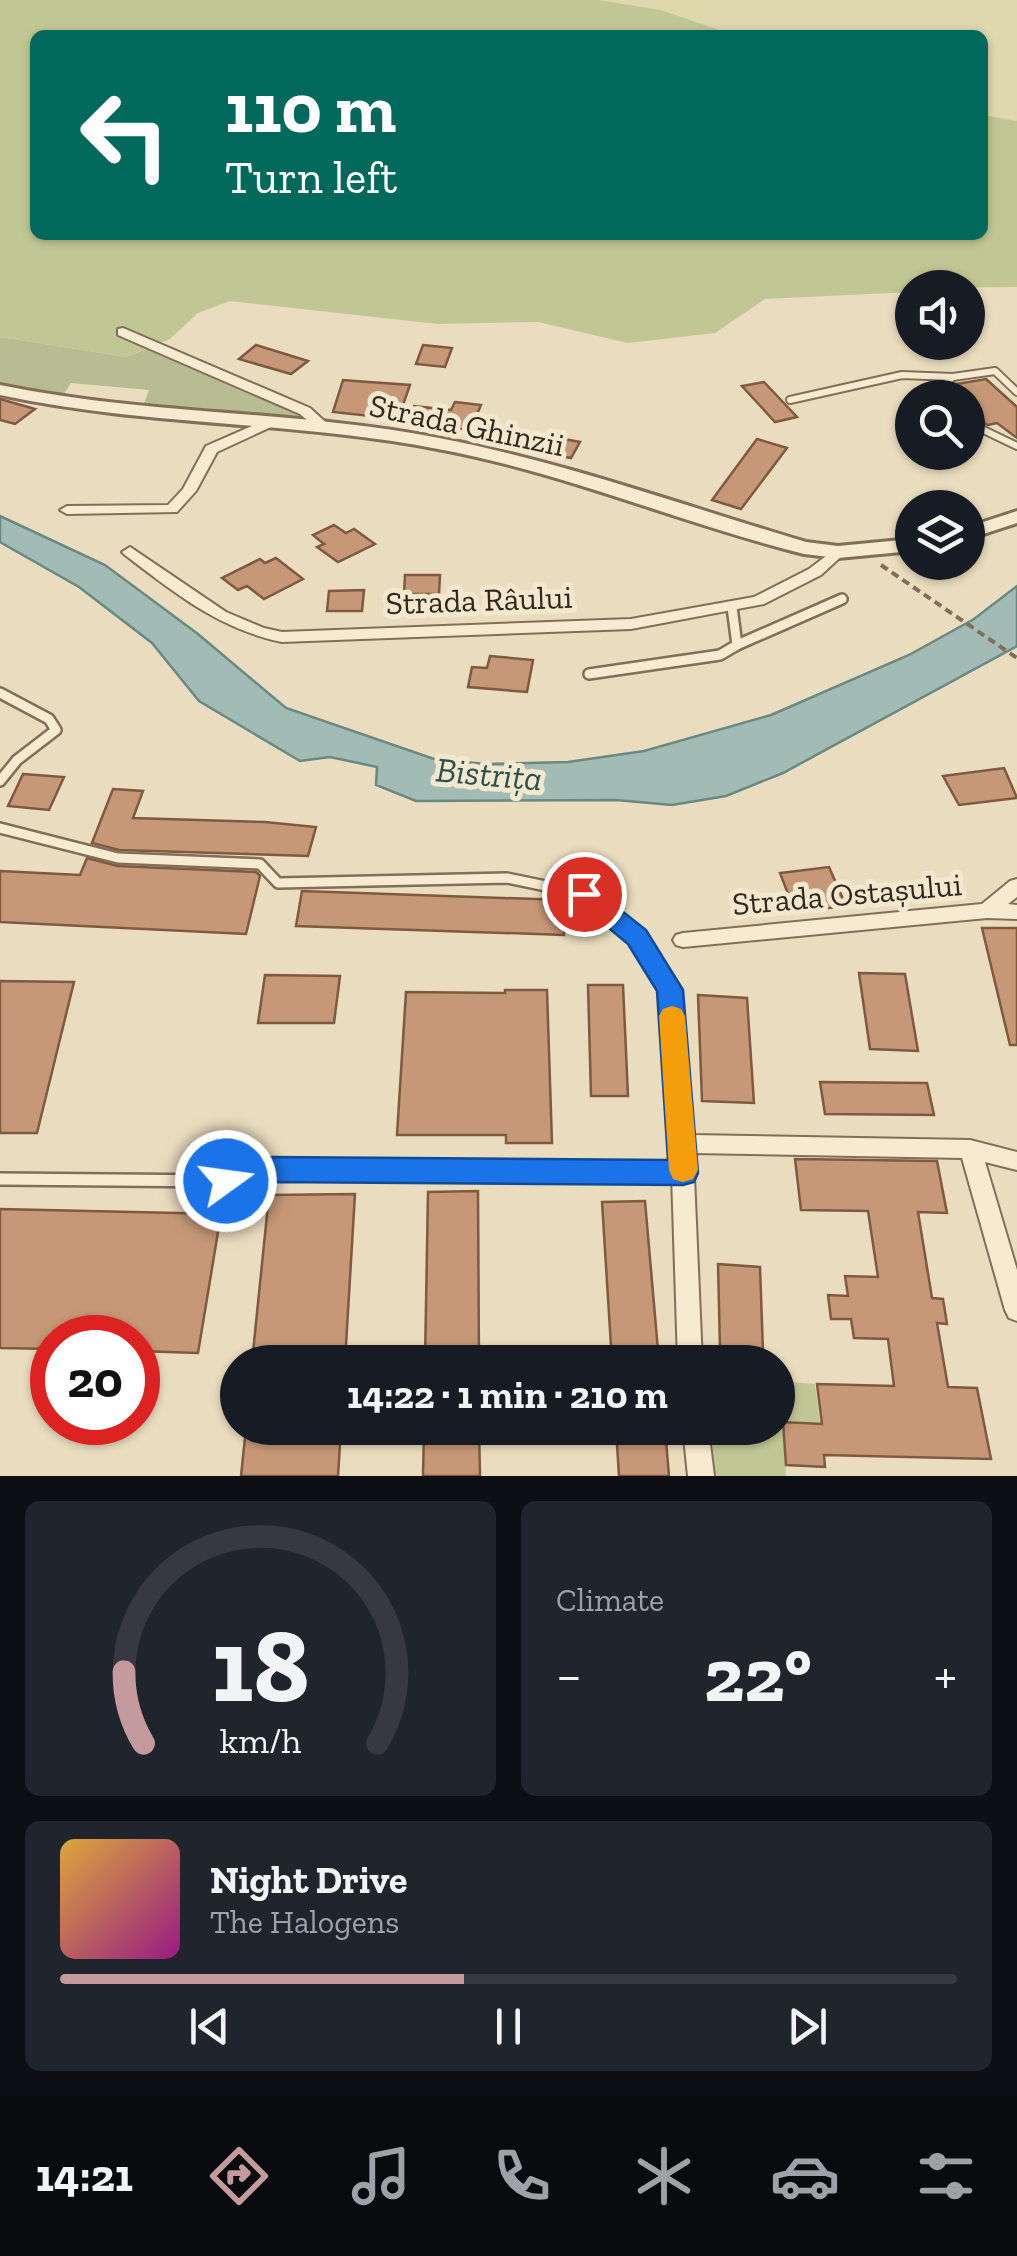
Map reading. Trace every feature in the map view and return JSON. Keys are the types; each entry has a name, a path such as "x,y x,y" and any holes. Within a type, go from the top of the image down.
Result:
{"street":[{"path":"123,332 305,411 325,428"},
{"name":"Strada Ghinzii","path":"0,390 57,402 436,443 524,462 784,544 838,552 895,547"},
{"path":"67,510 172,508 189,491 211,449 268,422"},
{"path":"985,527 1017,517"},
{"name":"Strada Râului","path":"130,552 215,614 258,634 282,637 632,624 732,607 781,590 815,572 838,552"},
{"path":"987,911 1017,886"},
{"name":"Strada Ostașului","path":"683,940 987,911 1017,912"},
{"path":"670,990 682,1144 689,1345"},
{"path":"682,1144 970,1149 1017,1161"},
{"path":"970,1149 1017,1310"},
{"path":"698,1445 702,1476"}],"lane":[{"path":"790,400 902,375 953,377 995,372 1017,392"},
{"path":"949,380 953,377"},
{"path":"985,430 1017,446"},
{"path":"589,674 720,655 842,599"},
{"path":"732,607 737,644"},
{"path":"0,693 49,720 56,730 17,760 0,781"},
{"path":"0,828 118,858 260,864 278,883 507,878 584,894 637,937 670,990"},
{"path":"0,1180 226,1181 272,1169 683,1173"}],"path":[{"path":"883,568 1017,658"}],"shaded area":[{"path":"598,0 1017,0 1017,121 988,116 988,30 719,30 661,10"}],"green space":[{"path":"0,0 598,0 661,10 719,30 30,30 30,240 988,240 988,116 1017,121 1017,287 985,287 985,270 895,270 895,293 765,299 715,333 628,343 538,322 438,324 230,301 198,313 170,339 126,357 0,337"},
{"path":"0,337 126,357 146,349 301,413 297,418 144,403 149,390 71,383 62,397 0,383"},
{"path":"795,1382 815,1384 820,1423 795,1422"},
{"path":"713,1445 784,1445 786,1476 714,1476"}],"water":[{"name":"Bistrița","path":"0,516 105,565 198,634 286,708 434,759 486,764 568,762 644,751 771,715 909,655 974,619 1017,586 1017,646 783,773 726,796 672,805 616,800 416,801 376,785 377,767 330,757 300,761 199,701 152,643 79,587 0,542"}],"building":[{"path":"256,345 308,361 291,374 239,359"},
{"path":"423,345 452,348 445,367 416,364"},
{"path":"986,379 1017,407 1017,438 997,423 985,424 985,380 980,380"},
{"path":"343,380 410,385 398,419 333,412"},
{"path":"764,382 797,417 775,422 742,386"},
{"path":"0,399 35,409 15,424 0,420"},
{"path":"455,402 481,405 470,430 407,424 414,406 451,410"},
{"path":"542,435 580,442 571,458 533,451"},
{"path":"757,439 787,448 741,509 712,500"},
{"path":"334,525 346,533 354,529 375,544 338,562 317,547 324,544 313,535"},
{"path":"276,558 303,579 264,599 247,586 238,590 222,578 260,559 265,563"},
{"path":"405,575 440,575 439,594 404,594"},
{"path":"364,590 362,611 327,611 329,591"},
{"path":"490,656 533,660 527,692 468,687 472,667 487,668"},
{"path":"1004,768 1017,798 959,805 943,776"},
{"path":"23,774 64,777 49,810 8,806"},
{"path":"113,789 143,791 133,818 316,827 308,856 119,850 92,843"},
{"path":"87,858 118,866 256,872 260,876 246,934 0,922 0,871 80,875"},
{"path":"829,867 846,906 795,912 780,873"},
{"path":"302,891 564,900 564,935 296,926"},
{"path":"982,928 1017,928 1017,1045 1010,1045"},
{"path":"859,973 905,974 918,1051 870,1049"},
{"path":"265,975 340,976 334,1023 258,1023"},
{"path":"0,981 74,982 37,1133 0,1133"},
{"path":"588,985 623,985 628,1096 591,1096"},
{"path":"547,990 552,1143 506,1143 506,1135 397,1135 406,992"},
{"path":"698,995 747,998 754,1103 702,1101"},
{"path":"820,1082 927,1083 934,1115 825,1114"},
{"path":"795,1159 937,1161 947,1213 918,1212 932,1298 943,1299 947,1324 937,1323 948,1387 977,1388 991,1459 824,1455 825,1467 786,1465 785,1445 795,1445 795,1423 822,1424 817,1384 894,1386 888,1339 854,1338 851,1319 831,1319 828,1295 848,1296 845,1276 878,1277 868,1211 801,1210"},
{"path":"478,1191 479,1345 425,1345 428,1192"},
{"path":"355,1194 346,1345 254,1345 269,1195"},
{"path":"645,1201 658,1345 611,1345 602,1202"},
{"path":"0,1209 221,1214 198,1353 160,1352 160,1315 30,1315 30,1349 0,1348"},
{"path":"718,1264 760,1267 763,1345 720,1345"},
{"path":"244,1445 340,1445 338,1476 241,1476"},
{"path":"424,1445 479,1445 480,1476 423,1476"},
{"path":"617,1445 666,1445 669,1476 619,1476"}],"slow traffic":[{"path":"672,1016 683,1170"}],"route":[{"path":"226,1181 272,1169 683,1173 670,990 637,937 584,894"}]}
